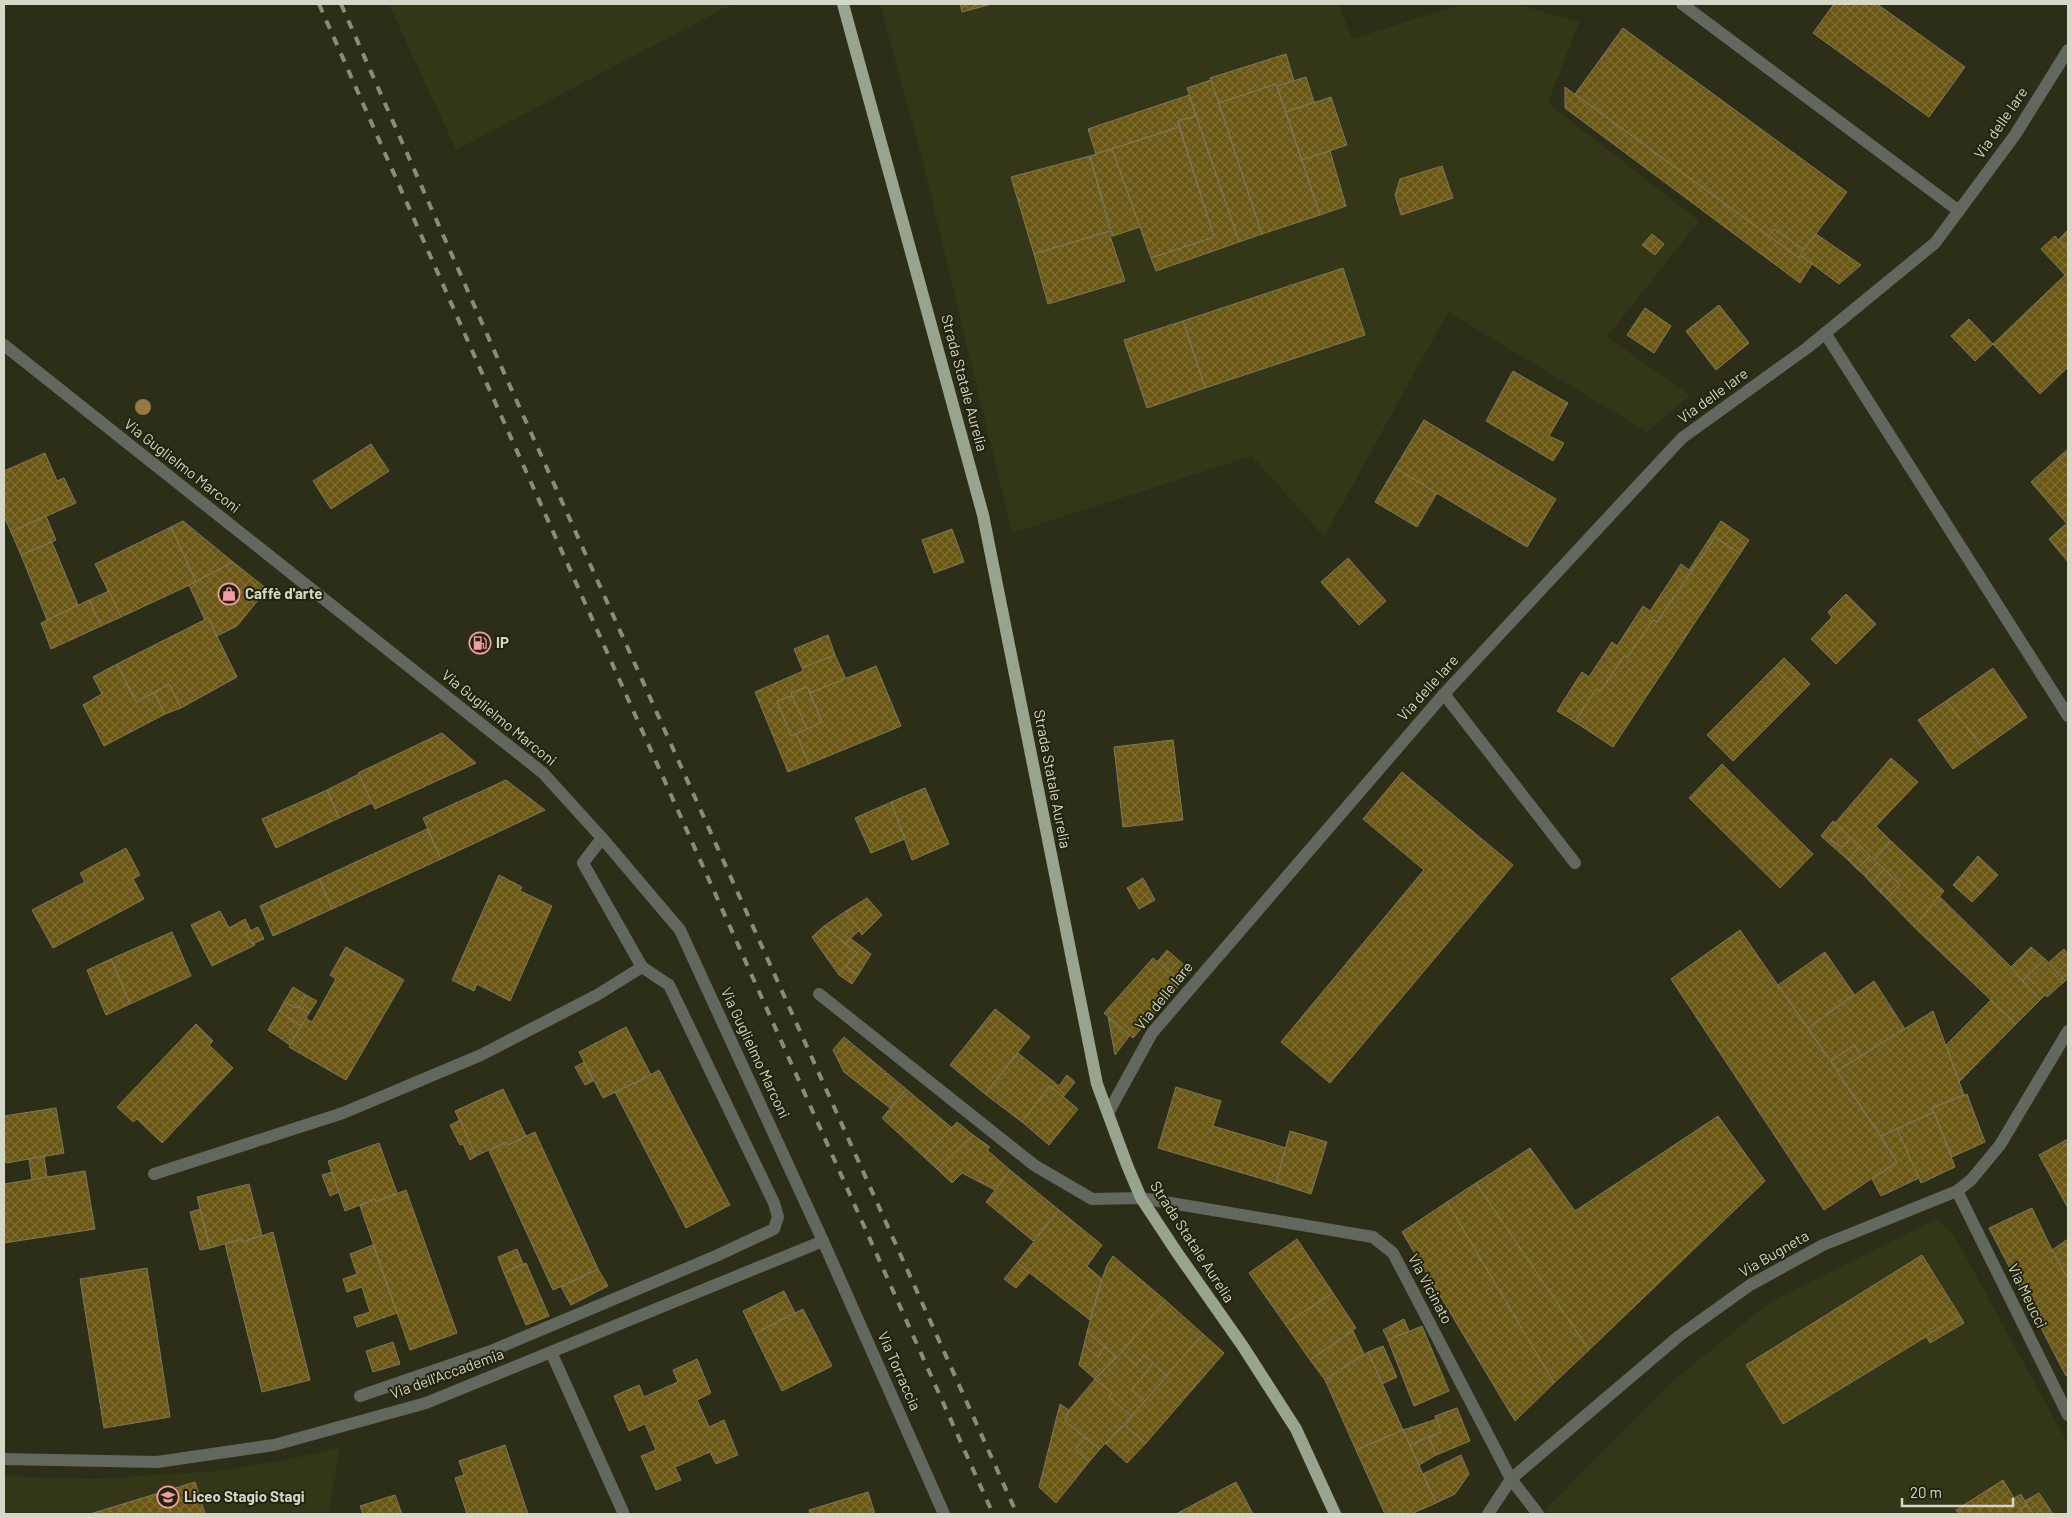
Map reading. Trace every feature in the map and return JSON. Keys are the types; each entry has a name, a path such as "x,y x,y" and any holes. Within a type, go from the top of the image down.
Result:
{"main road":[{"name":"Strada Statale Aurelia","path":"843,4 983,515 1095,1075 1142,1198 1178,1254 1242,1345 1296,1429 1336,1514"}],"street":[{"path":"1682,4 1959,210"},
{"name":"Via delle Iare","path":"1108,1113 1152,1033 1444,694 1682,438 1825,334 1935,243 2015,135 2068,50"},
{"path":"1825,334 2068,716"},
{"name":"Via Guglielmo Marconi","path":"4,345 543,773 602,838 680,930 823,1241"},
{"path":"1444,694 1575,863"},
{"path":"360,1396 491,1351 716,1256 774,1229 778,1217 774,1203 669,985 642,967 583,863 602,838"},
{"path":"154,1174 344,1113 481,1055 597,995 642,967"},
{"path":"819,994 1034,1165 1092,1199 1142,1198"},
{"name":"Via Bugneta","path":"1488,1514 1511,1479 1679,1336 1750,1285 1823,1245 1956,1191 1971,1180 2000,1145 2068,1031"},
{"name":"Via Meucci","path":"1956,1191 2068,1415"},
{"name":"Via Vicinato","path":"1142,1198 1373,1237 1393,1253 1511,1479 1538,1514"},
{"name":"Via dell'Accademia","path":"4,1459 157,1462 274,1445 426,1403 823,1241"},
{"name":"Via Torraccia","path":"823,1241 944,1514"},
{"path":"551,1352 623,1512"}],"shaded area":[{"path":"389,4 732,4 456,150"},
{"path":"880,4 1339,4 1352,39 1463,4 1516,4 1579,22 1548,103 1699,221 1607,337 1690,395 1647,432 1448,312 1324,537 1252,456 1012,533 923,163"},
{"path":"1936,1219 1954,1235 2068,1444 2068,1514 1549,1514 1546,1509 1668,1385 1770,1302"},
{"name":"Liceo Stagio Stagi","path":"340,1448 329,1514 4,1514 4,1476 97,1479 217,1471 280,1461"}],"building":[{"path":"960,4 992,4 962,12"},
{"path":"1834,4 1877,4 1965,67 1929,117 1813,33"},
{"path":"1623,28 1847,192 1804,250 1774,229 1769,236 1575,94"},
{"path":"1286,54 1294,81 1277,86 1276,84 1219,103 1210,78"},
{"path":"1306,77 1314,102 1286,112 1277,86"},
{"path":"1211,80 1262,234 1239,242 1187,88"},
{"path":"1276,84 1320,215 1262,234 1219,103"},
{"path":"1565,87 1799,258 1800,255 1812,264 1800,283 1565,108"},
{"path":"1189,95 1196,116 1178,121 1179,127 1096,154 1088,129"},
{"path":"1331,97 1347,145 1302,160 1286,112"},
{"path":"1196,116 1239,242 1156,271 1151,258 1214,237 1178,121"},
{"path":"1179,127 1214,237 1151,258 1112,149"},
{"path":"1112,149 1140,227 1113,236 1090,156"},
{"path":"1330,151 1346,206 1320,215 1302,160"},
{"path":"1090,156 1110,231 1034,254 1011,177"},
{"path":"1442,166 1453,198 1401,215 1395,195 1400,179"},
{"path":"1774,229 1804,250 1799,258 1769,236"},
{"path":"2068,230 2068,251 2058,240"},
{"path":"1110,231 1125,281 1048,304 1034,254"},
{"path":"1652,234 1664,244 1655,255 1642,245"},
{"path":"1816,234 1861,265 1839,284 1800,255"},
{"path":"2055,236 2068,251 2068,367 2040,394 1993,344 2065,275 2041,249"},
{"path":"1343,268 1365,335 1205,388 1183,321"},
{"path":"1719,305 1749,343 1716,370 1686,331"},
{"path":"1645,308 1671,326 1654,353 1627,335"},
{"path":"1969,319 1993,344 1975,361 1951,336"},
{"path":"1183,321 1205,388 1147,408 1124,340"},
{"path":"1513,371 1568,403 1549,436 1564,443 1553,461 1486,421"},
{"path":"1424,420 1556,499 1527,547 1395,468"},
{"path":"371,444 389,471 331,509 313,481"},
{"path":"2068,449 2068,525 2031,482"},
{"path":"45,453 57,481 64,478 76,503 11,532 4,516 4,471"},
{"path":"1395,468 1437,493 1417,527 1375,502"},
{"path":"46,516 56,540 21,555 11,532"},
{"path":"183,521 233,562 196,582 171,527"},
{"path":"1721,521 1749,540 1740,554 1715,537 1657,622 1653,620 1627,658 1625,655 1600,692 1596,689 1575,722 1557,711 1582,672 1589,677 1612,642 1617,646 1643,606 1650,611 1681,564 1689,570"},
{"path":"2067,523 2068,525 2068,562 2049,539"},
{"path":"171,527 196,582 121,617 95,564"},
{"path":"952,529 964,562 934,573 922,540"},
{"path":"1715,537 1740,554 1613,747 1575,722 1596,689 1600,692 1625,655 1627,658 1653,620 1657,622"},
{"path":"52,542 78,605 47,620 21,555"},
{"path":"1348,558 1386,601 1359,625 1321,582"},
{"path":"233,562 267,589 237,626 217,636 208,618 205,620 189,585"},
{"path":"109,591 121,617 101,626 89,600"},
{"path":"1846,594 1876,624 1836,664 1811,639 1832,617 1828,612"},
{"path":"89,600 101,626 51,649 41,623"},
{"path":"208,618 237,677 181,708 169,684 136,702 117,664"},
{"path":"828,635 835,655 802,668 794,649"},
{"path":"835,655 846,679 810,693 807,687 791,693 792,696 777,701 791,736 796,733 809,764 788,772 755,692 803,671 802,668"},
{"path":"1784,658 1810,684 1800,694 1774,668"},
{"path":"117,664 136,702 154,693 165,714 104,746 83,705 102,694 93,677"},
{"path":"876,666 901,726 809,764 796,733 822,722 810,693"},
{"path":"1774,668 1800,694 1733,761 1707,735"},
{"path":"1993,668 2027,717 1983,748 1946,701"},
{"path":"169,684 181,708 165,714 154,693"},
{"path":"807,687 822,722 807,729 791,693"},
{"path":"792,696 807,729 791,736 777,701"},
{"path":"1946,701 1983,748 1953,769 1918,720"},
{"path":"442,733 476,763 375,809 358,773"},
{"path":"1173,740 1183,820 1123,827 1114,747"},
{"path":"1891,758 1918,782 1876,826 1891,841 1874,860 1835,823"},
{"path":"1722,764 1813,854 1780,888 1689,798"},
{"path":"1402,772 1513,865 1330,1083 1281,1042 1424,870 1363,819"},
{"path":"359,774 372,803 339,818 327,790"},
{"path":"506,780 545,810 441,859 423,818"},
{"path":"925,788 949,844 912,860 891,802"},
{"path":"327,790 339,818 276,848 262,819"},
{"path":"891,802 905,839 871,853 855,818"},
{"path":"1833,821 1841,828 1831,840 1841,847 1851,838 1860,846 1848,860 1821,836"},
{"path":"1841,828 1851,838 1841,847 1831,840"},
{"path":"427,829 441,859 332,909 319,879"},
{"path":"1891,841 1944,891 1914,927 1887,899 1900,884 1874,860"},
{"path":"1860,846 1870,856 1857,869 1848,860"},
{"path":"126,848 140,875 133,879 144,899 53,948 32,910 85,882 80,873"},
{"path":"1870,856 1877,863 1865,876 1857,869"},
{"path":"1978,856 1998,875 1981,893 1962,875"},
{"path":"1877,863 1884,869 1872,884 1865,876"},
{"path":"1884,869 1892,878 1880,892 1872,884"},
{"path":"499,875 522,887 520,891 552,906 510,1001 477,984 474,991 452,980"},
{"path":"1962,875 1981,893 1972,902 1953,885"},
{"path":"1143,878 1155,900 1139,909 1127,888"},
{"path":"1892,878 1900,884 1887,899 1880,892"},
{"path":"319,879 332,909 273,936 260,906"},
{"path":"1939,896 2011,967 2040,1000 2016,1024 1914,927"},
{"path":"867,898 882,915 862,935 846,911"},
{"path":"220,911 229,928 245,919 251,931 246,933 252,944 254,943 255,945 212,966 191,925"},
{"path":"846,911 860,930 845,943 824,926"},
{"path":"824,926 857,953 839,975 812,937"},
{"path":"258,927 264,939 252,944 246,933"},
{"path":"1740,930 1897,1162 1824,1210 1671,979"},
{"path":"172,932 191,976 130,1004 111,959"},
{"path":"850,938 871,954 858,975 846,966 857,953 845,943"},
{"path":"346,947 404,980 346,1080 289,1047 306,1018 312,1022 336,979 330,975"},
{"path":"2031,947 2045,959 2023,981 2011,967"},
{"path":"2064,949 2068,954 2068,978 2065,981 2048,963"},
{"path":"1167,950 1191,971 1181,983 1157,962"},
{"path":"1825,952 1854,994 1808,1028 1778,985"},
{"path":"1153,958 1181,983 1133,1038 1104,1013"},
{"path":"111,959 130,1004 106,1015 87,970"},
{"path":"2045,959 2065,981 2047,997 2027,976"},
{"path":"846,966 858,975 852,984 839,975"},
{"path":"2027,976 2045,995 2040,1000 2023,981"},
{"path":"1874,981 1905,1029 1861,1056 1854,1045 1831,1061 1808,1028"},
{"path":"293,987 306,995 299,1007 297,1006 296,1008 284,1002"},
{"path":"306,995 317,1001 309,1013 299,1007"},
{"path":"1991,1000 2016,1024 1959,1082 1946,1045"},
{"path":"284,1002 296,1008 297,1006 309,1013 301,1026 279,1011"},
{"path":"995,1009 1030,1037 985,1094 950,1065"},
{"path":"279,1011 301,1026 290,1045 268,1030"},
{"path":"1933,1011 1964,1095 1932,1108 1934,1112 1881,1136 1837,1071"},
{"path":"1108,1017 1130,1035 1115,1055"},
{"path":"196,1024 213,1041 209,1045 233,1068 162,1143 137,1119 133,1122 117,1107"},
{"path":"626,1027 651,1075 603,1098 579,1052"},
{"path":"844,1037 906,1089 890,1108 844,1072 833,1050"},
{"path":"1854,1045 1861,1056 1837,1071 1831,1061"},
{"path":"1018,1053 1059,1086 1067,1075 1075,1082 1063,1097 1050,1086 1022,1122 985,1094"},
{"path":"584,1062 593,1081 585,1085 575,1067"},
{"path":"659,1070 730,1205 686,1228 615,1092"},
{"path":"1050,1086 1078,1109 1049,1145 1022,1122"},
{"path":"1176,1087 1221,1101 1213,1126 1286,1148 1276,1183 1158,1148"},
{"path":"503,1089 526,1136 508,1145 506,1142 476,1156 455,1111"},
{"path":"906,1089 952,1128 924,1157 882,1118"},
{"path":"1967,1094 1985,1142 1952,1157 1932,1108"},
{"path":"56,1108 64,1153 6,1163 4,1116"},
{"path":"1934,1112 1955,1167 1921,1183 1897,1129"},
{"path":"1718,1116 1765,1181 1589,1350 1476,1183 1530,1148 1575,1211"},
{"path":"460,1120 476,1156 470,1160 463,1144 460,1145 450,1125"},
{"path":"957,1122 973,1135 937,1169 924,1157"},
{"path":"1897,1129 1919,1178 1881,1196 1872,1179 1897,1162 1881,1136"},
{"path":"1290,1131 1327,1142 1311,1194 1276,1183"},
{"path":"535,1132 598,1269 553,1290 489,1151 506,1142 508,1145"},
{"path":"973,1135 990,1147 987,1150 1010,1170 995,1190 962,1173 952,1183 937,1169"},
{"path":"2068,1139 2068,1208 2039,1155"},
{"path":"379,1143 397,1193 376,1202 375,1199 345,1211 328,1161"},
{"path":"44,1156 47,1177 32,1180 29,1159"},
{"path":"1010,1170 1059,1210 1033,1241 986,1202"},
{"path":"85,1171 95,1229 4,1243 4,1184"},
{"path":"332,1172 339,1192 330,1196 322,1175"},
{"path":"1476,1183 1589,1350 1554,1383 1447,1202"},
{"path":"249,1184 262,1235 243,1242 242,1239 210,1248 197,1197"},
{"path":"406,1190 457,1333 410,1350 360,1206 375,1199 376,1202"},
{"path":"1447,1202 1554,1383 1515,1421 1402,1232"},
{"path":"2032,1208 2068,1279 2068,1375 2066,1376 1989,1228"},
{"path":"200,1209 210,1248 200,1250 190,1212"},
{"path":"1059,1210 1102,1245 1087,1266 1102,1279 1090,1320 1017,1263"},
{"path":"273,1232 310,1380 262,1392 225,1244 242,1239 243,1242"},
{"path":"1297,1239 1333,1293 1285,1324 1249,1273"},
{"path":"2068,1239 2068,1279 2052,1250"},
{"path":"373,1245 397,1313 357,1327 354,1317 370,1312 362,1287 347,1292 343,1279 357,1274 350,1254"},
{"path":"517,1249 523,1264 504,1273 498,1257"},
{"path":"1922,1255 1960,1316 1783,1424 1746,1365"},
{"path":"1113,1256 1165,1300 1117,1358 1087,1332 1102,1279 1107,1265"},
{"path":"526,1263 549,1316 526,1325 504,1273"},
{"path":"1017,1263 1029,1273 1016,1288 1004,1279"},
{"path":"147,1268 170,1417 104,1428 80,1279"},
{"path":"598,1269 608,1286 571,1305 561,1287"},
{"path":"784,1291 795,1313 754,1334 743,1311"},
{"path":"1333,1293 1356,1328 1310,1360 1285,1324"},
{"path":"1165,1300 1203,1334 1167,1376 1144,1355 1136,1365 1122,1352"},
{"path":"803,1309 832,1366 782,1391 754,1334"},
{"path":"1960,1316 1964,1323 1930,1343 1926,1336"},
{"path":"1404,1319 1409,1331 1388,1340 1383,1330"},
{"path":"1422,1326 1449,1391 1414,1406 1388,1340"},
{"path":"1353,1331 1364,1354 1325,1380 1310,1360"},
{"path":"1087,1332 1105,1347 1098,1357 1084,1345"},
{"path":"1203,1334 1224,1353 1146,1443 1124,1425"},
{"path":"393,1342 400,1364 373,1372 366,1351"},
{"path":"1084,1345 1098,1357 1105,1347 1116,1357 1095,1379 1079,1365"},
{"path":"1383,1346 1397,1377 1382,1384 1368,1352"},
{"path":"1122,1352 1136,1365 1144,1355 1153,1363 1132,1390 1145,1401 1131,1416 1109,1397 1112,1393 1095,1379"},
{"path":"1368,1352 1403,1430 1356,1450 1325,1380"},
{"path":"697,1359 711,1393 697,1400 709,1427 724,1420 738,1455 716,1464 710,1452 675,1467 681,1480 656,1490 641,1456 656,1450 645,1424 629,1431 614,1396 639,1385 644,1397 678,1382 673,1370"},
{"path":"1153,1363 1167,1376 1145,1401 1132,1390"},
{"path":"1095,1379 1112,1393 1109,1397 1131,1416 1100,1449 1065,1421 1069,1410"},
{"path":"1060,1404 1069,1410 1065,1421 1085,1438 1075,1449 1089,1462 1056,1503 1039,1487"},
{"path":"1457,1408 1470,1441 1436,1455 1429,1437 1441,1432 1435,1416"},
{"path":"1437,1419 1441,1432 1410,1445 1403,1430"},
{"path":"1124,1425 1146,1443 1127,1463 1105,1443"},
{"path":"1403,1430 1436,1503 1411,1514 1385,1514 1356,1450"},
{"path":"1429,1437 1436,1455 1419,1465 1410,1445"},
{"path":"1085,1438 1100,1449 1089,1462 1075,1449"},
{"path":"505,1445 528,1514 467,1514 455,1478 464,1475 459,1461"},
{"path":"1461,1455 1469,1474 1455,1494 1436,1503 1423,1474"},
{"path":"2003,1480 2024,1514 1959,1514 1956,1510"},
{"path":"195,1482 205,1514 90,1514"},
{"path":"1236,1482 1253,1514 1176,1514"},
{"path":"868,1492 875,1514 810,1514 809,1510"},
{"path":"2039,1493 2053,1514 2033,1514 2027,1505 2025,1501"},
{"path":"2021,1494 2027,1505 2021,1509 2014,1498"},
{"path":"395,1495 402,1514 363,1514 360,1506"},
{"path":"2027,1505 2033,1514 2024,1514 2021,1509"}],"railway":[{"path":"319,4 482,373 993,1514"},
{"path":"341,4 501,366 1017,1514"}],"place":[{"name":"Caffè d'arte","path":"229,594"},
{"name":"IP","path":"480,643"},
{"name":"Liceo Stagio Stagi","path":"168,1497"}]}
